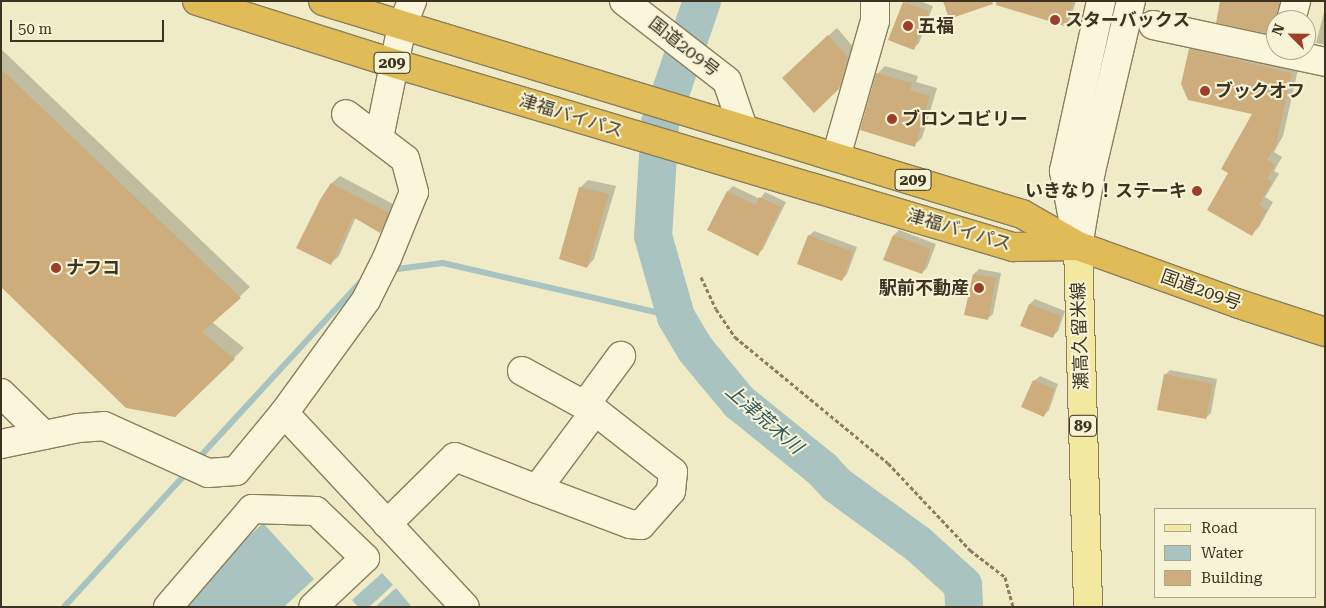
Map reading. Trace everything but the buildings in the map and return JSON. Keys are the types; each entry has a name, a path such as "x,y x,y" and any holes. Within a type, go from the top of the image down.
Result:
{"highway":[{"name":"津福バイパス","path":"197,1 396,64 1013,247 1078,246"},
{"name":"津福バイパス","path":"323,1 1022,214 1078,246"},
{"name":"国道209号","path":"1078,246 1239,304 1325,332"}],"main road":[{"name":"瀬高久留米線","path":"1078,246 1088,607"}],"street":[{"name":"209","path":"402,26 412,1"},
{"name":"国道209号","path":"624,1 728,80 743,128"},
{"path":"836,157 875,21 875,1"},
{"path":"1078,246 1064,171 1102,1"},
{"path":"1078,246 1091,172 1131,1"},
{"path":"1153,25 1266,48"},
{"path":"379,138 396,64 402,26"},
{"path":"1,444 78,428 104,426 208,473 236,470 284,413 366,300 387,258 414,192 405,159 346,114"},
{"path":"537,489 590,408 621,356"},
{"path":"387,524 454,457 630,524 641,525 672,491 673,472 590,408 522,371"},
{"path":"1,393 44,435"},
{"path":"284,413 465,607"},
{"path":"168,607 252,509 316,511 365,558 313,607"}],"path":[{"path":"700,277 716,309 735,337 888,463 970,550 1005,577 1013,607"}],"water":[{"path":"263,523 314,579 284,607 187,607 181,600"},
{"path":"382,573 393,585 369,607 358,607 352,600"},
{"path":"396,588 412,607 375,607"}],"waterway":[{"name":"上津荒木川","path":"702,1 660,123 653,236 676,317 695,349 739,402 822,469 837,485 918,544 963,585 964,607"},
{"path":"390,270 443,263 676,317"},
{"path":"196,461 365,277"},
{"path":"64,607 188,471"}],"place":[{"name":"スターバックス","path":"1055,20"},
{"name":"五福","path":"908,26"},
{"name":"ブックオフ","path":"1205,91"},
{"name":"ブロンコビリー","path":"892,119"},
{"name":"いきなり！ステーキ","path":"1197,191"},
{"name":"ナフコ","path":"56,268"},
{"name":"駅前不動産","path":"979,288"}]}
